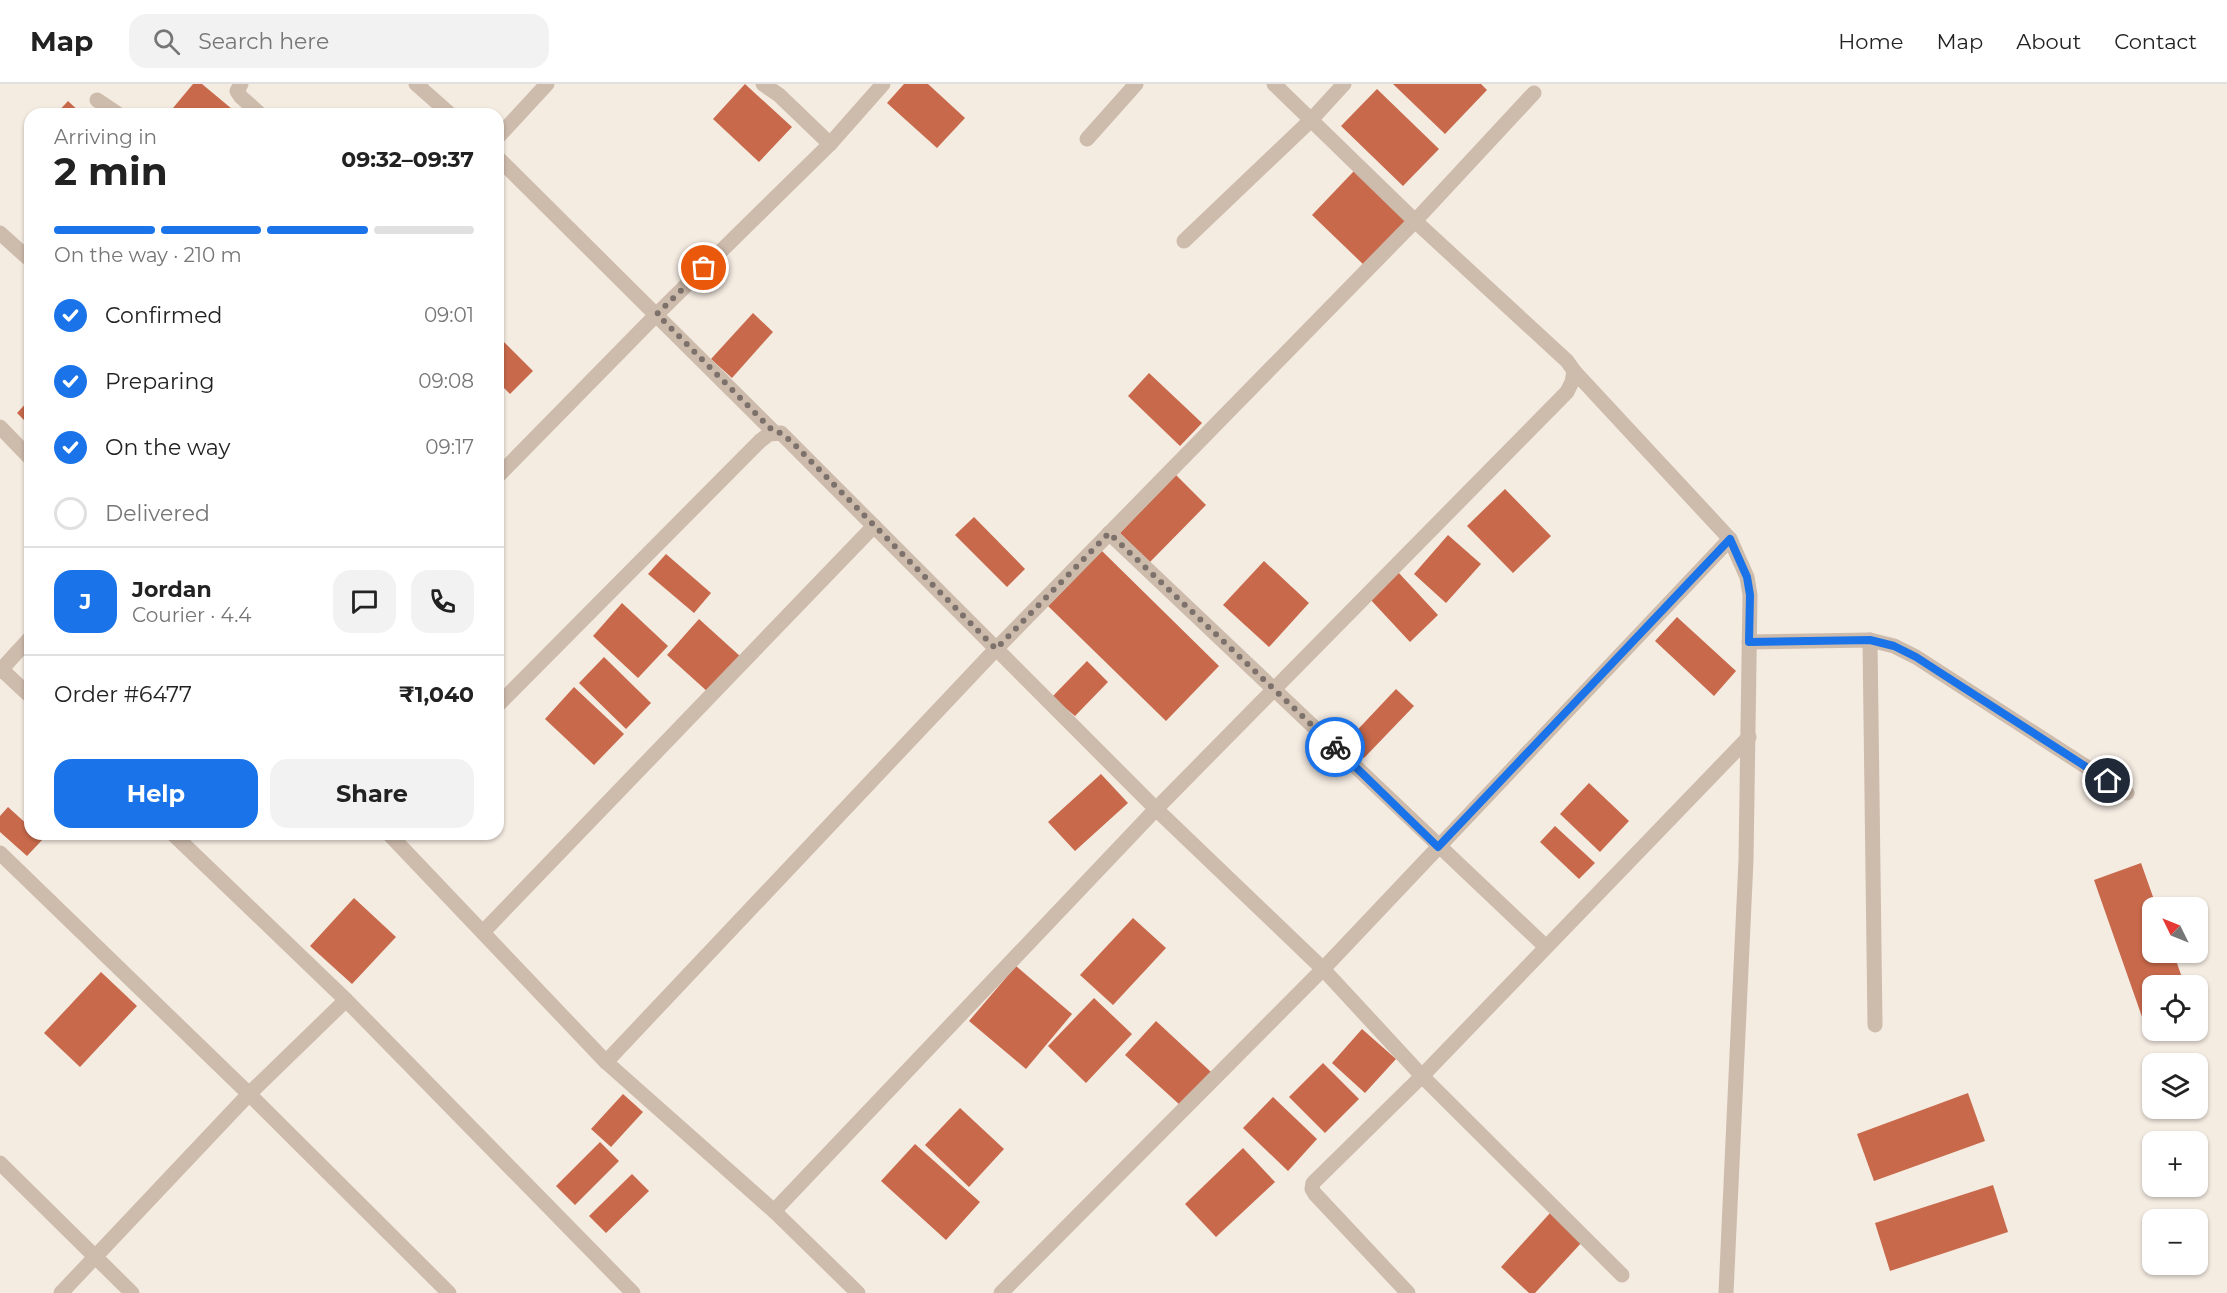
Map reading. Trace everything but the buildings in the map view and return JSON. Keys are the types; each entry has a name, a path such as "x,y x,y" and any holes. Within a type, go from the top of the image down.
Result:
{"street":[{"path":"241,84 237,91 253,108"},
{"path":"416,84 443,108"},
{"path":"504,131 547,84"},
{"path":"763,84 779,95 830,144"},
{"path":"504,470 657,314 830,144 883,84"},
{"path":"1087,139 1136,84"},
{"path":"1274,84 1415,221 1567,361 1730,539 1747,577 1750,595 1746,860 1726,1293"},
{"path":"1184,241 1311,120 1344,84"},
{"path":"606,1062 996,649 1415,221 1534,93"},
{"path":"96,100 109,108"},
{"path":"504,164 774,432 781,433 792,442 1156,809 1323,969 1422,1076 1622,1275"},
{"path":"0,233 24,255"},
{"path":"774,1211 1156,809 1567,392 1574,371"},
{"path":"0,427 24,452"},
{"path":"504,699 760,441 774,432"},
{"path":"483,932 874,526"},
{"path":"1109,533 1546,947"},
{"path":"1001,1293 1323,969 1730,539"},
{"path":"1749,642 1870,640 1894,646 1916,657 2127,793"},
{"path":"1870,640 1875,1025"},
{"path":"24,645 1,670 24,691"},
{"path":"1407,1293 1315,1194 1312,1189 1313,1183 1422,1076 1749,737"},
{"path":"179,840 346,1000 633,1293"},
{"path":"395,840 606,1062 774,1211 858,1293"},
{"path":"0,853 249,1094 449,1293"},
{"path":"61,1293 249,1094 346,1000"},
{"path":"0,1163 132,1293"}],"way so far":[{"path":"704,268 657,314 774,432 781,433 792,442 996,649 1109,533 1335,747"}],"route":[{"path":"1335,747 1438,847 1730,539 1747,577 1750,595 1749,642 1870,640 1894,646 1916,657 2108,781"}]}
